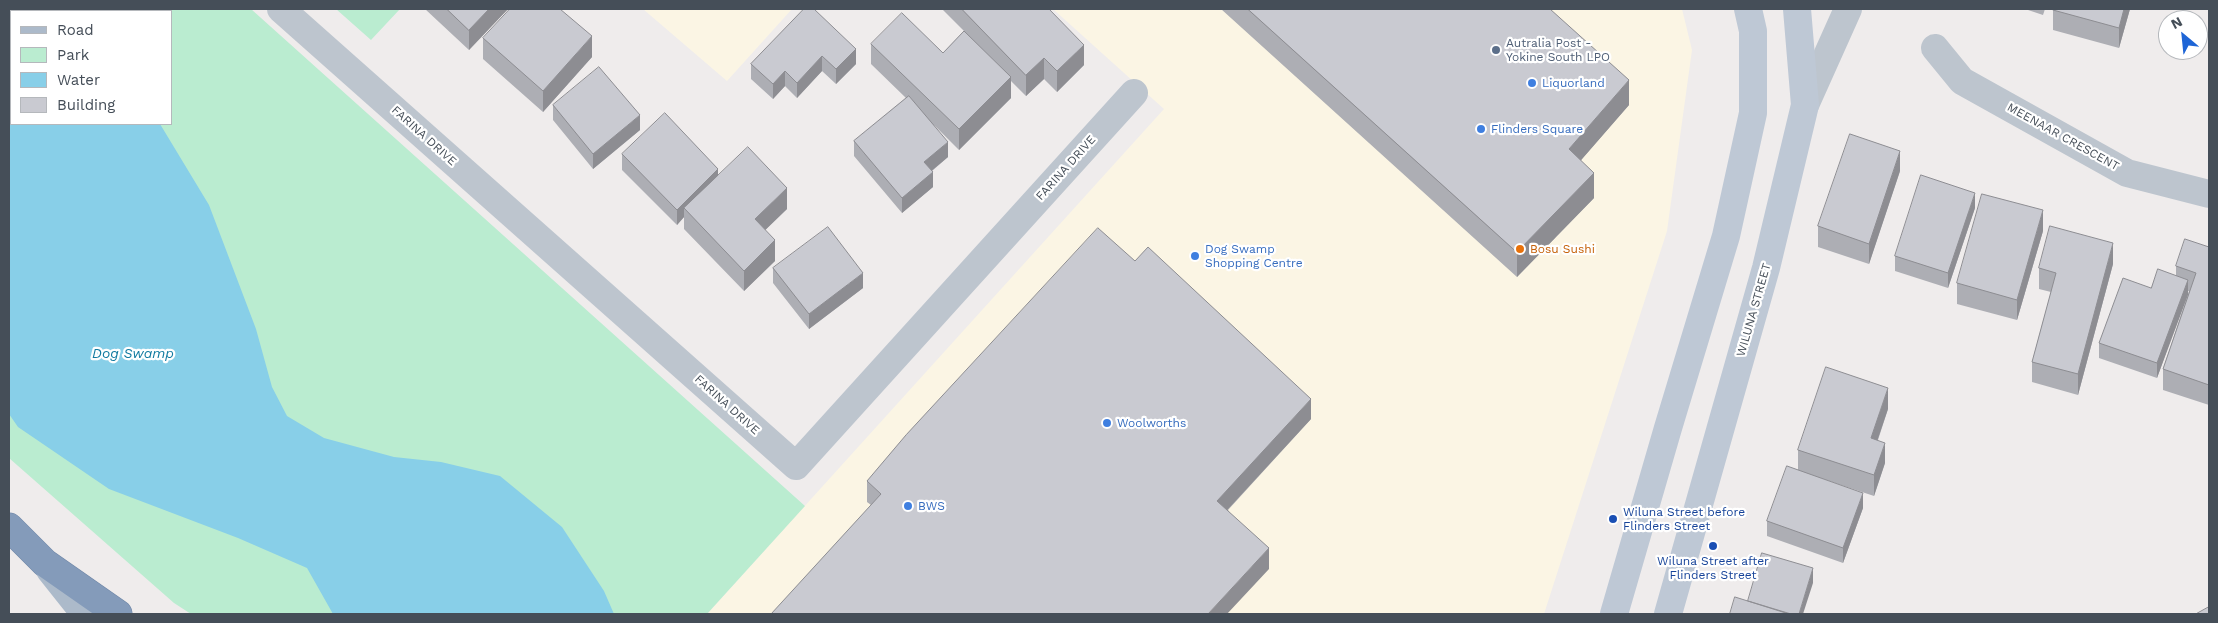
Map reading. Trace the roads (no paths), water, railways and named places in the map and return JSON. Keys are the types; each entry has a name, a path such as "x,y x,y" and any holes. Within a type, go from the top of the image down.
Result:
{"highway":[{"path":"9,527 45,563 118,614"}],"main road":[{"path":"1614,614 1726,236 1753,113 1753,31 1748,9"},
{"path":"1797,9 1805,105"},
{"name":"WILUNA STREET","path":"1668,614 1766,268 1805,105"},
{"path":"45,563 85,614"}],"street":[{"name":"FARINA DRIVE","path":"281,9 796,466 1134,93"},
{"name":"WILUNA STREET","path":"1805,105 1848,9"},
{"name":"MEENAAR CRESCENT","path":"1936,48 1962,81 2127,172 2209,194"}],"water":[{"name":"Dog Swamp","path":"10,15 10,125 161,125 209,205 256,329 272,387 287,416 324,438 394,457 441,462 500,476 562,527 604,591 614,614 333,614 307,568 238,538 109,489 18,427 9,414"}],"place":[{"name":"Autralia Post - Yokine South LPO","path":"1496,50"},
{"name":"Liquorland","path":"1532,83"},
{"name":"Flinders Square","path":"1481,129"},
{"name":"Bosu Sushi","path":"1520,249"},
{"name":"Dog Swamp Shopping Centre","path":"1195,256"},
{"name":"Woolworths","path":"1107,423"},
{"name":"BWS","path":"908,506"},
{"name":"Wiluna Street before Flinders Street","path":"1613,519"},
{"name":"Wiluna Street after Flinders Street","path":"1713,546"}]}
